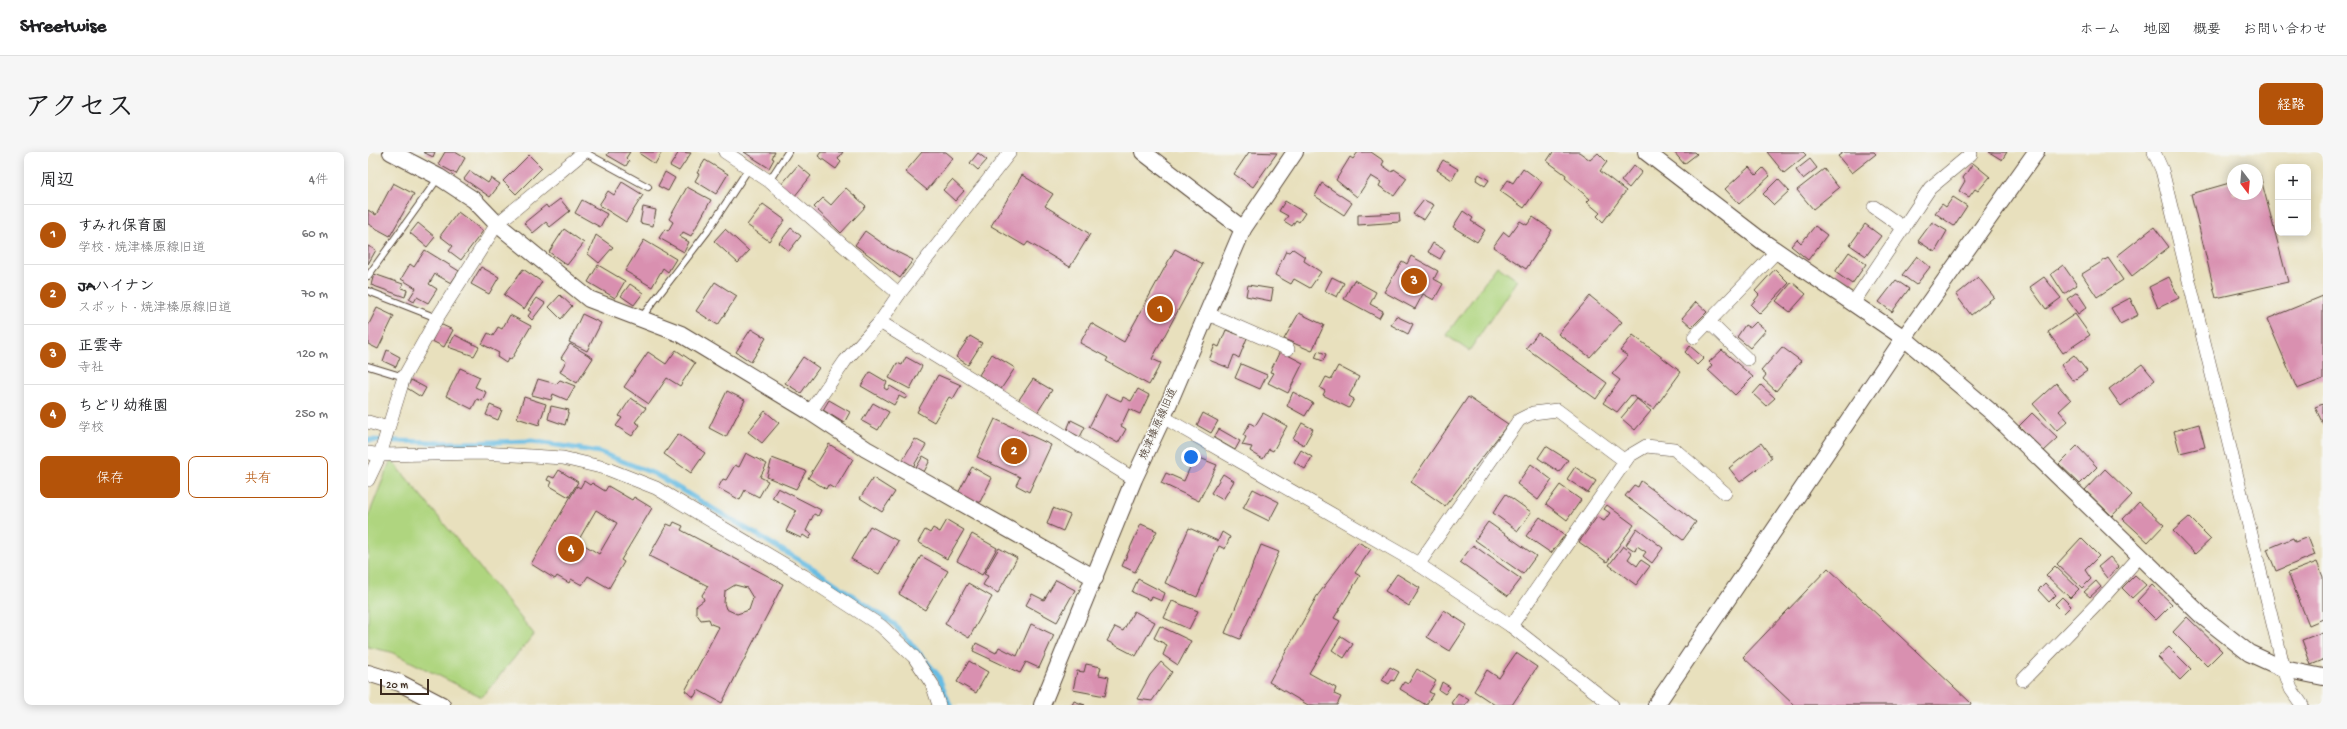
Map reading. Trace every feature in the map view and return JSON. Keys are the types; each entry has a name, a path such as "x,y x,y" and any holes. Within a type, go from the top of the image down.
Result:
{"street":[{"path":"368,480 374,454 388,428 404,377 437,318 497,224 584,152"},
{"path":"725,152 769,181 899,294"},
{"path":"810,412 845,361 880,322 899,294 1010,152"},
{"path":"1142,152 1243,229"},
{"name":"焼津榛原線旧道","path":"1042,705 1095,578 1134,479 1163,418 1206,313 1243,229 1295,152"},
{"path":"1646,152 1777,251 1904,338 1996,416 2202,616 2249,653 2284,669 2323,677"},
{"path":"1656,705 1904,338 2036,152"},
{"path":"2154,152 2164,178 2284,669 2291,689 2302,705"},
{"path":"398,154 439,177 474,200 497,224 589,299 681,334 810,412 866,449 1095,578"},
{"path":"1853,303 1930,188 1971,154"},
{"path":"1874,207 1904,228"},
{"path":"1694,337 1777,251"},
{"path":"1206,313 1288,349"},
{"path":"880,322 1134,479"},
{"path":"1709,322 1747,359"},
{"path":"1418,565 1519,420 1533,413 1557,410 1625,461"},
{"path":"1163,418 1418,565 1511,626 1612,705"},
{"path":"368,422 388,428"},
{"path":"1511,626 1629,456 1646,446 1674,449 1725,493"},
{"path":"374,454 482,453 563,458 605,468 656,488 804,576 881,626 914,657 932,684 939,705"},
{"path":"2023,680 2098,603 2140,556"},
{"path":"368,673 400,683 442,705"}],"lane":[{"path":"584,152 648,188"},
{"path":"769,181 788,152"},
{"path":"641,319 707,232 749,168"},
{"path":"368,276 439,177"},
{"path":"368,291 437,318"},
{"path":"368,366 404,377"}],"green space":[{"path":"1497,266 1517,280 1469,351 1446,335"},
{"path":"391,459 534,634 482,697 391,652 368,647 368,517"}],"building":[{"path":"423,152 435,152 433,157"},
{"path":"445,152 455,152 465,158 456,174 438,164"},
{"path":"609,152 630,152 626,158 629,161 626,166 607,155"},
{"path":"641,152 662,152 655,164 640,154"},
{"path":"679,152 691,153 679,171 670,166"},
{"path":"744,152 775,152 772,158 774,159 769,168"},
{"path":"821,152 843,152 838,159 841,162 836,169 818,156"},
{"path":"922,152 946,152 953,158 927,190 905,172"},
{"path":"1249,152 1277,153 1253,187 1234,174"},
{"path":"1358,152 1371,152 1384,161 1382,165 1392,172 1394,169 1407,178 1394,196 1379,186 1381,182 1371,176 1357,197 1336,180 1350,157 1353,159"},
{"path":"1553,152 1579,152 1590,160 1598,153 1607,162 1600,171 1626,191 1603,222 1597,216 1600,213 1587,202 1590,199 1565,178 1566,175 1547,161"},
{"path":"1674,152 1695,152 1697,154 1684,164"},
{"path":"1767,152 1803,152 1806,155 1784,173"},
{"path":"1844,152 1874,152 1876,154 1852,173 1838,156"},
{"path":"1989,152 2007,152 2002,160"},
{"path":"978,153 987,160 978,170 970,163"},
{"path":"529,155 542,168 516,194 503,181"},
{"path":"1810,159 1817,168 1803,179 1796,170"},
{"path":"705,160 728,174 716,194 695,181 699,174 697,173"},
{"path":"1443,160 1458,169 1452,180 1437,170"},
{"path":"1973,163 1990,177 1978,191 1975,189 1969,197 1959,191 1965,181 1963,178"},
{"path":"798,165 811,176 794,197 781,185"},
{"path":"1634,165 1642,172 1629,188 1621,181"},
{"path":"1749,167 1756,175 1763,168 1770,176 1739,204 1725,189"},
{"path":"1523,168 1542,182 1524,208 1500,191 1508,180 1513,183"},
{"path":"1824,169 1839,188 1813,209 1797,190"},
{"path":"470,171 488,183 491,178 500,184 490,197 464,179"},
{"path":"665,172 675,178 668,191 658,186"},
{"path":"1479,174 1489,180 1485,186 1476,180"},
{"path":"1022,175 1053,194 1045,206 1090,234 1070,267 1028,242 1025,246 991,226"},
{"path":"1778,179 1789,191 1774,205 1763,194"},
{"path":"952,180 964,191 955,201 943,190"},
{"path":"622,182 643,195 626,222 599,205 608,191 614,195"},
{"path":"393,183 414,194 390,236 368,224 368,210 376,215"},
{"path":"1322,183 1352,203 1344,215 1315,196"},
{"path":"2227,184 2227,200 2263,200 2263,186 2288,282 2216,298 2191,194"},
{"path":"687,187 711,200 691,236 683,232 680,237 689,242 684,252 659,238 665,229 668,231 673,222 669,219"},
{"path":"846,188 866,206 841,233 814,207 823,198 831,205"},
{"path":"1953,197 1967,206 1954,226 1935,213 1942,204 1946,207"},
{"path":"560,199 570,211 550,227 546,222 533,233 524,223 546,205 548,208"},
{"path":"582,200 607,214 600,227 575,213"},
{"path":"1424,200 1434,205 1424,220 1413,214"},
{"path":"1285,201 1305,213 1299,222 1296,220 1292,226 1284,221 1288,216 1279,211"},
{"path":"763,204 785,220 769,241 747,225"},
{"path":"643,207 656,210 653,226 640,223"},
{"path":"1463,211 1473,218 1471,221 1485,230 1477,242 1453,227"},
{"path":"458,212 483,231 461,260 449,251 453,246 440,236"},
{"path":"1399,213 1400,222 1358,225 1358,215"},
{"path":"1533,217 1552,230 1526,269 1493,247 1504,232 1509,236 1520,221 1527,225"},
{"path":"1932,222 1947,231 1935,252 1918,241"},
{"path":"418,223 435,237 427,247 410,233"},
{"path":"1865,224 1881,236 1866,256 1850,245"},
{"path":"1815,226 1827,235 1808,260 1791,246 1797,239 1801,243"},
{"path":"2154,227 2169,247 2132,276 2117,256"},
{"path":"791,228 801,236 789,251 779,243"},
{"path":"564,229 584,243 567,265 549,252"},
{"path":"725,229 749,251 738,263 714,241"},
{"path":"865,231 889,248 913,260 900,278 855,245"},
{"path":"596,235 613,247 599,263 588,254"},
{"path":"644,240 676,259 668,272 663,268 652,287 625,271"},
{"path":"1433,243 1445,250 1440,259 1428,252"},
{"path":"368,246 376,250 368,264"},
{"path":"1175,249 1203,264 1152,359 1161,363 1149,385 1106,361 1108,358 1080,343 1091,323 1124,342"},
{"path":"1293,249 1305,257 1304,261 1321,272 1310,288 1294,279 1291,284 1275,275 1286,251 1290,252"},
{"path":"425,250 459,271 451,283 435,274 429,284 437,289 428,303 417,297 414,302 409,299 416,288 401,279 410,264 414,267"},
{"path":"1849,252 1866,264 1852,284 1835,272"},
{"path":"1411,256 1438,271 1434,279 1443,284 1434,300 1423,294 1415,309 1384,292 1402,261 1407,264"},
{"path":"1917,256 1930,267 1916,285 1902,275"},
{"path":"2108,258 2123,280 2097,297 2082,274"},
{"path":"598,265 625,281 615,298 588,282"},
{"path":"2063,265 2077,285 2064,294 2051,274"},
{"path":"481,267 499,277 489,294 471,284"},
{"path":"523,269 542,282 524,309 504,295"},
{"path":"1775,269 1789,283 1760,314 1751,305 1759,295 1755,291"},
{"path":"374,274 403,284 401,288 407,290 405,297 371,285"},
{"path":"1332,277 1344,283 1337,297 1325,291"},
{"path":"1978,277 1994,297 1971,315 1956,295"},
{"path":"2044,277 2061,298 2046,309 2030,287"},
{"path":"2169,277 2179,298 2158,308 2149,287"},
{"path":"1354,280 1376,292 1370,304 1383,311 1379,318 1344,299"},
{"path":"1896,280 1909,289 1892,312 1879,302"},
{"path":"715,282 737,296 718,325 696,311"},
{"path":"1792,282 1806,294 1790,312 1776,301"},
{"path":"630,284 643,293 634,305 621,296"},
{"path":"1248,285 1273,289 1271,301 1246,296"},
{"path":"2077,292 2087,307 2078,314 2067,299"},
{"path":"560,295 572,306 561,319 549,307"},
{"path":"1590,296 1622,322 1590,357 1558,334"},
{"path":"2323,296 2323,379 2297,389 2267,319"},
{"path":"537,298 545,303 532,320 528,316 531,312 528,310"},
{"path":"2130,298 2138,315 2120,324 2111,308"},
{"path":"1696,302 1707,312 1692,327 1682,318"},
{"path":"377,308 394,316 378,349 368,344 368,326"},
{"path":"1299,313 1324,325 1312,351 1284,339"},
{"path":"582,314 601,323 587,351 569,342"},
{"path":"2075,314 2090,335 2063,353 2048,332"},
{"path":"510,315 531,326 511,360 508,359 506,363 497,357 499,353 482,344 488,333 493,336 498,327 502,329"},
{"path":"1396,316 1413,324 1408,334 1391,325"},
{"path":"1756,322 1766,330 1750,348 1737,337 1745,325 1750,328"},
{"path":"440,324 453,330 444,347 432,341"},
{"path":"751,329 766,338 751,362 736,352"},
{"path":"1226,330 1247,338 1239,358 1234,355 1229,368 1209,360 1215,345 1219,347"},
{"path":"1538,333 1607,383 1596,399 1526,348"},
{"path":"455,335 479,347 474,356 448,347"},
{"path":"1633,335 1681,372 1654,409 1631,395 1617,412 1603,403 1620,380 1612,374 1628,356 1620,351"},
{"path":"970,336 982,343 968,365 956,357"},
{"path":"570,344 593,358 577,383 560,372 566,361 561,358"},
{"path":"1690,346 1704,358 1697,365 1685,352"},
{"path":"1782,347 1801,361 1776,391 1763,379 1766,375 1761,371"},
{"path":"387,350 400,357 396,367 383,361"},
{"path":"676,350 695,363 680,386 667,378 649,404 624,387 648,352 666,364"},
{"path":"1722,350 1753,377 1735,395 1708,370 1712,365 1709,362"},
{"path":"1280,351 1303,363 1288,393 1268,383 1274,373 1270,372"},
{"path":"1318,351 1326,354 1323,361 1315,358"},
{"path":"992,354 1015,368 1001,389 979,375"},
{"path":"2074,355 2087,371 2073,381 2061,365"},
{"path":"803,357 819,368 801,393 785,383"},
{"path":"906,357 922,366 910,389 889,378 897,363 902,365"},
{"path":"1241,364 1267,375 1260,389 1235,378"},
{"path":"2142,364 2155,380 2121,406 2109,389"},
{"path":"1338,366 1359,377 1349,396 1354,399 1349,408 1323,395 1325,391 1320,388 1326,377 1331,379"},
{"path":"460,368 480,377 475,387 486,392 482,401 477,399 472,409 446,396"},
{"path":"870,372 887,382 884,388 887,390 890,386 907,396 905,399 899,396 894,405 861,386"},
{"path":"938,375 961,385 953,399 949,397 934,422 917,412"},
{"path":"538,379 556,384 560,380 575,386 567,400 553,394 551,400 532,395"},
{"path":"1033,379 1052,390 1037,413 1018,401"},
{"path":"411,380 426,388 421,397 407,388"},
{"path":"2056,383 2071,400 2059,411 2068,421 2057,431 2033,404"},
{"path":"1761,385 1775,398 1766,406 1753,394"},
{"path":"1138,389 1149,395 1140,414 1129,409 1121,426 1126,429 1118,443 1089,427 1106,394 1121,401 1123,397 1131,401"},
{"path":"727,391 745,400 726,437 709,428"},
{"path":"1293,392 1313,403 1305,416 1287,406"},
{"path":"524,397 546,404 539,425 517,418"},
{"path":"1468,397 1508,424 1445,506 1411,482"},
{"path":"631,398 646,408 635,422 640,425 632,436 616,426 622,418 619,416"},
{"path":"1637,399 1651,411 1635,430 1621,418"},
{"path":"829,400 850,412 844,423 823,410"},
{"path":"873,403 889,412 878,430 862,421"},
{"path":"2323,404 2323,424 2315,407"},
{"path":"490,405 502,410 498,420 486,415"},
{"path":"551,406 569,410 565,425 548,419"},
{"path":"765,411 779,423 762,443 748,432"},
{"path":"1203,413 1218,421 1211,433 1197,425"},
{"path":"1263,413 1287,426 1273,451 1269,449 1263,459 1250,451 1252,447 1242,445 1246,437 1243,435 1250,423 1255,426"},
{"path":"2032,413 2058,438 2044,451 2019,426"},
{"path":"995,419 1051,445 1029,492 1016,485 1020,477 977,457"},
{"path":"1071,420 1085,427 1080,437 1067,430"},
{"path":"1302,423 1313,429 1304,445 1293,439"},
{"path":"2199,424 2205,447 2180,453 2174,431"},
{"path":"1219,429 1240,441 1235,450 1214,438"},
{"path":"678,434 705,453 691,473 664,454"},
{"path":"915,439 926,445 913,467 902,461"},
{"path":"1761,443 1772,458 1740,482 1729,468"},
{"path":"829,444 853,459 835,489 828,485 826,489 808,478"},
{"path":"1546,446 1568,460 1559,472 1538,458"},
{"path":"2077,446 2097,467 2080,484 2059,464"},
{"path":"1301,450 1312,457 1305,469 1294,462"},
{"path":"746,453 767,464 760,477 768,481 759,497 745,490 740,500 718,488 723,479 726,480 735,465 739,467"},
{"path":"923,456 930,460 924,472 916,468"},
{"path":"1195,456 1217,465 1199,501 1161,483 1166,473 1184,481"},
{"path":"772,458 806,471 796,489 767,477"},
{"path":"1531,464 1552,480 1538,500 1517,484"},
{"path":"972,467 992,478 978,506 957,495"},
{"path":"1575,467 1596,481 1588,493 1567,479"},
{"path":"2105,469 2132,495 2112,516 2085,490"},
{"path":"559,470 578,482 569,497 550,486 552,482 547,480 549,476 554,478"},
{"path":"1223,474 1234,481 1223,500 1211,493"},
{"path":"873,478 895,492 882,512 860,498"},
{"path":"584,481 590,485 592,483 605,491 608,486 632,500 634,497 652,508 621,560 624,562 609,588 588,576 582,585 571,579 569,583 557,576 555,579 531,564 577,486 580,488","holes":["596,510 617,523 599,554 578,541"]},
{"path":"1641,481 1696,522 1683,540 1625,496 1634,485 1638,487"},
{"path":"1560,485 1581,500 1567,520 1546,504"},
{"path":"778,488 821,510 818,516 814,514 806,531 812,534 809,539 803,535 801,538 786,531 796,511 772,498"},
{"path":"1253,489 1279,502 1269,521 1243,508"},
{"path":"1506,494 1531,512 1518,531 1493,513"},
{"path":"2139,502 2164,525 2148,542 2123,519"},
{"path":"1607,505 1634,525 1607,562 1579,542 1597,517 1604,521 1610,513 1604,509"},
{"path":"1053,508 1070,515 1063,531 1047,524"},
{"path":"1540,517 1565,535 1551,553 1526,536"},
{"path":"2189,517 2211,539 2195,554 2173,531"},
{"path":"947,520 964,530 947,559 918,542 925,530 930,533 933,528 940,532"},
{"path":"674,522 683,526 681,530 783,584 722,703 698,690 694,697 685,691 719,627 711,624 709,619 701,620 696,613 696,606 704,600 702,595 708,586 649,556 667,524 672,526","holes":["735,585 747,588 753,598 749,610 737,614 726,609 724,603 725,591"]},
{"path":"1488,522 1536,556 1523,574 1475,540"},
{"path":"1141,524 1157,531 1135,572 1122,566"},
{"path":"870,526 898,541 879,574 851,559"},
{"path":"1189,528 1218,541 1222,532 1230,537 1225,549 1219,546 1197,597 1165,583"},
{"path":"1637,528 1663,548 1652,563 1643,556 1646,552 1637,546 1635,551 1626,545"},
{"path":"972,534 997,548 982,575 957,561"},
{"path":"2308,537 2315,555 2276,571 2267,549 2293,538 2295,542"},
{"path":"2081,538 2099,556 2085,570 2091,579 2082,588 2057,564"},
{"path":"1358,542 1371,549 1355,573 1360,576 1334,618 1340,621 1309,673 1336,688 1334,694 1341,697 1337,705 1308,705 1269,682 1317,596"},
{"path":"1261,545 1279,552 1240,639 1225,633"},
{"path":"1473,545 1521,579 1508,596 1460,562"},
{"path":"1623,546 1632,553 1628,559 1637,566 1641,560 1650,566 1636,585 1609,565"},
{"path":"999,548 1017,558 998,593 983,585 988,576 984,574"},
{"path":"921,556 948,571 925,610 899,594"},
{"path":"2110,557 2119,567 2107,578 2098,567"},
{"path":"2317,562 2323,577 2323,619 2309,625 2288,573"},
{"path":"2055,566 2079,589 2070,598 2046,575"},
{"path":"1828,568 1971,703 1970,705 1794,705 1743,657"},
{"path":"1397,574 1420,588 1409,606 1385,591"},
{"path":"2135,575 2146,585 2132,598 2122,588"},
{"path":"1138,579 1165,593 1162,601 1152,597 1150,600 1132,592"},
{"path":"1056,580 1075,590 1057,622 1026,605 1032,594 1044,600"},
{"path":"2096,581 2101,587 2090,597 2084,592"},
{"path":"968,583 992,597 969,638 945,624"},
{"path":"2045,583 2056,595 2049,602 2038,590"},
{"path":"2152,585 2172,604 2156,620 2137,601"},
{"path":"2062,597 2071,606 2064,613 2055,604"},
{"path":"1172,601 1198,611 1189,629 1164,618"},
{"path":"1444,610 1467,625 1450,651 1427,637"},
{"path":"1134,611 1155,622 1136,656 1107,641 1115,627 1123,631"},
{"path":"2187,617 2222,651 2207,666 2173,632"},
{"path":"1031,624 1054,635 1039,668 1026,662 1020,673 973,651 976,643 996,653 999,647 1017,656"},
{"path":"1160,626 1191,641 1178,665 1163,655 1167,645 1154,638"},
{"path":"2323,632 2323,660 2311,665 2302,640"},
{"path":"1341,636 1353,644 1344,658 1332,650"},
{"path":"2169,647 2191,669 2180,680 2158,657"},
{"path":"1516,653 1537,667 1512,705 1495,705 1474,691 1487,670 1499,678"},
{"path":"969,661 988,672 976,693 957,682"},
{"path":"1161,662 1172,672 1152,701 1137,699 1150,675"},
{"path":"1086,664 1101,667 1099,675 1109,677 1105,696 1073,690 1077,671 1084,672"},
{"path":"1390,667 1399,672 1394,681 1392,680 1389,684 1382,680"},
{"path":"1417,669 1436,681 1429,692 1433,694 1426,705 1400,689 1404,682 1408,684"},
{"path":"1442,682 1450,687 1445,694 1439,690"},
{"path":"1458,693 1469,700 1465,705 1454,705 1451,703"},
{"path":"1074,701 1085,705 1072,705"}],"waterway":[{"path":"368,440 461,443 532,441 599,452 655,474 814,569 894,624 938,675 950,705"}],"place":[{"name":"正雲寺","path":"1414,281"},
{"name":"すみれ保育園","path":"1160,309"},
{"name":"JAハイナン","path":"1014,451"},
{"name":"ちどり幼稚園","path":"571,549"}]}
